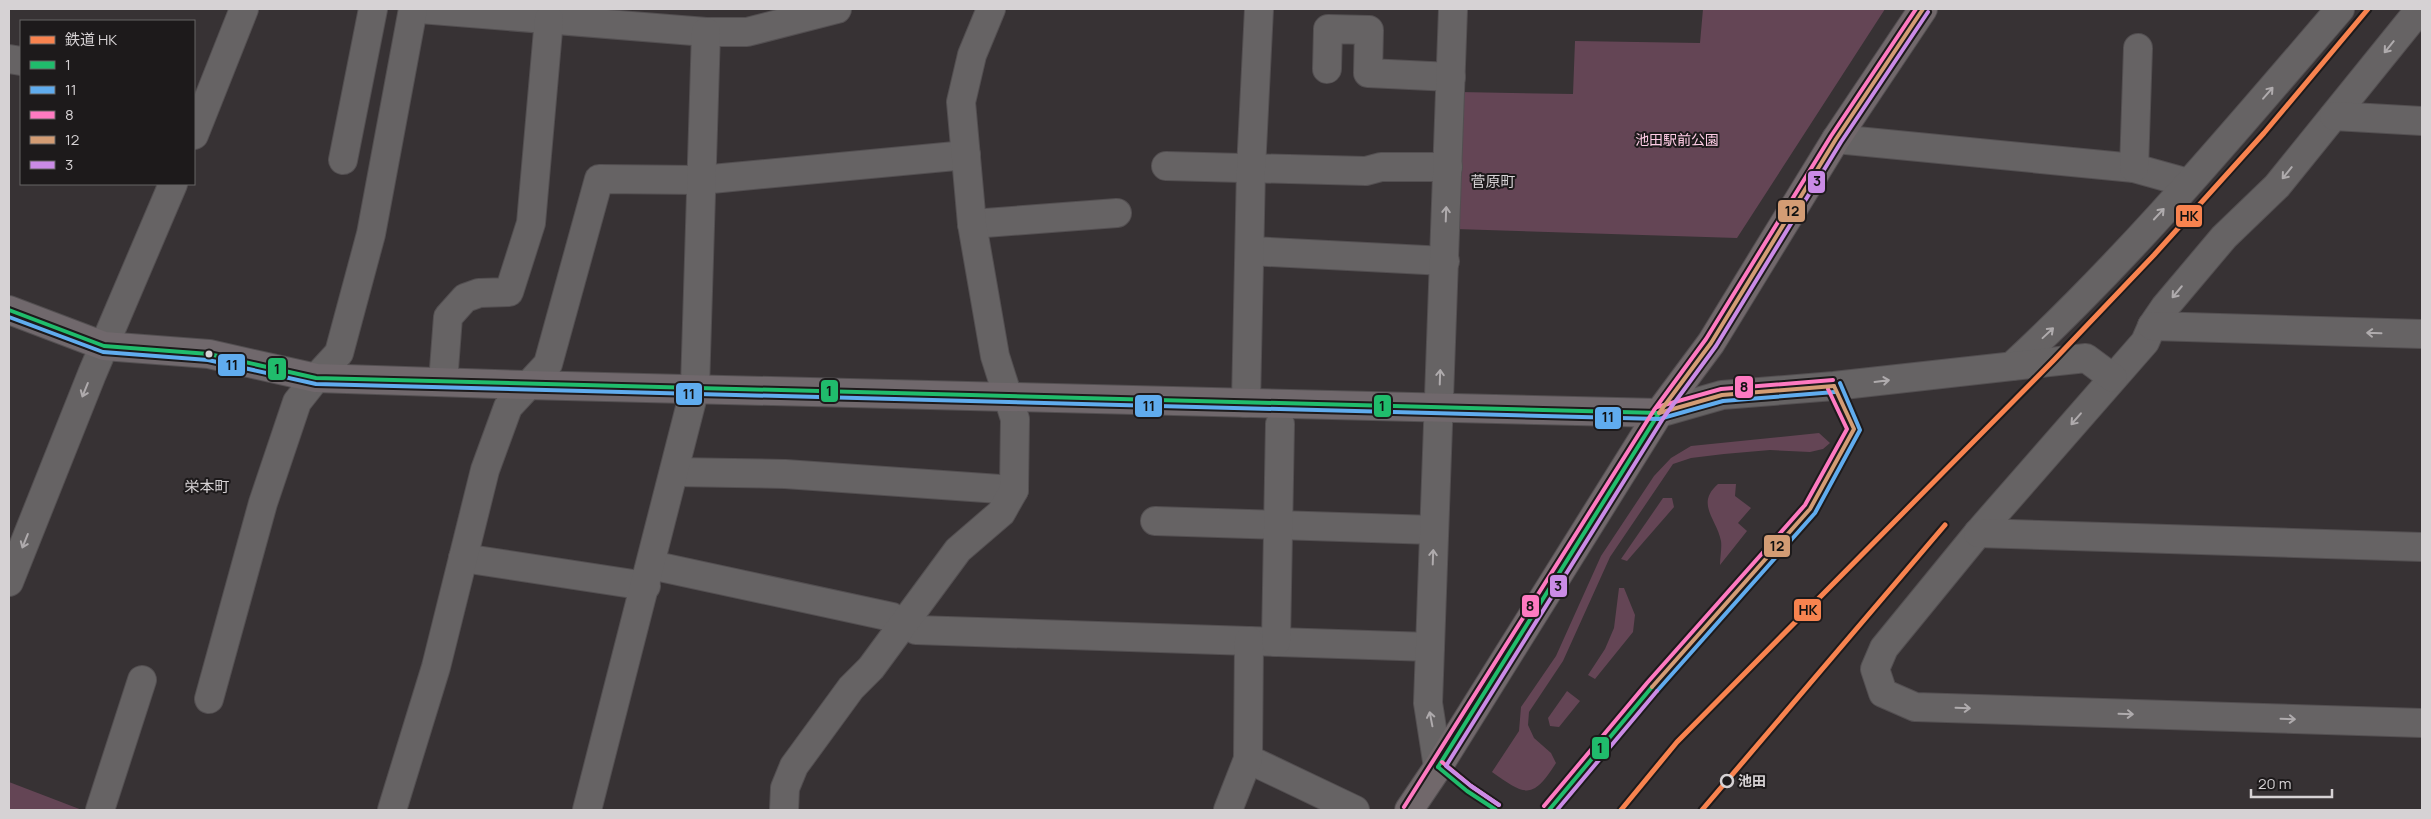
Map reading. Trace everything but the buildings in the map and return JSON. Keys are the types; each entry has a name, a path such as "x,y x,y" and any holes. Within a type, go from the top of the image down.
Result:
{"highway":[{"path":"1409,810 1438,767 1659,413 1711,343 1836,139 1923,9"}],"main road":[{"path":"9,310 104,346 209,354 316,378 526,385 1659,413"}],"street":[{"path":"195,130 200,104 244,9"},
{"path":"373,9 334,159 382,172"},
{"path":"210,699 263,503 297,402 316,378 340,353 371,234 413,9"},
{"path":"420,9 500,12 549,20 706,32 747,32 822,11"},
{"path":"784,810 785,788 794,766 851,688 871,668 958,550 1001,513 1014,490 1015,419 995,356 972,224 961,102 972,55 990,9"},
{"path":"1246,403 1251,169 1259,9"},
{"path":"1438,767 1428,703 1453,9"},
{"path":"2012,366 2054,327 2188,183 2340,9"},
{"path":"2420,9 2277,186 2224,237 2165,307 2152,326 2145,342 1978,533 1884,648 1875,669 1883,693 1914,707 2422,724"},
{"path":"443,382 448,317 465,298 479,293 509,292 531,223 549,20"},
{"path":"1327,69 1328,29 1369,30 1368,73 1451,77"},
{"path":"588,810 695,388 706,32"},
{"path":"2134,168 2138,48"},
{"path":"2334,116 2422,121"},
{"path":"1836,139 2134,168 2188,183"},
{"path":"392,810 436,667 488,461 508,407 526,385 548,364 599,179 701,180 966,155"},
{"path":"1166,166 1366,171 1381,168 1448,167"},
{"path":"9,582 104,346 173,185"},
{"path":"972,224 1117,213"},
{"path":"1250,251 1444,261"},
{"path":"2152,326 2422,334"},
{"path":"1659,413 1722,395 1834,386 2086,358 2113,378"},
{"path":"1228,810 1248,759 1278,525 1280,424"},
{"path":"674,472 785,474 1014,490"},
{"path":"1155,522 1434,530"},
{"path":"1978,533 2422,547"},
{"path":"463,558 648,576 892,617 916,630 1430,648"},
{"path":"100,810 142,680"},
{"path":"1248,759 1355,810"}],"green space":[{"name":"池田駅前公園","path":"1703,9 1885,9 1737,238 1455,229 1459,92 1573,94 1575,41 1700,43"},
{"path":"1819,433 1830,443 1823,449 1810,452 1770,450 1724,454 1691,458 1673,464 1610,557 1563,661 1529,712 1528,725 1534,738 1551,753 1556,763 1541,784 1534,789 1527,790 1513,786 1492,772 1519,731 1521,707 1556,656 1601,556 1654,476 1671,458 1691,446"},
{"path":"1718,484 1736,484 1735,496 1751,508 1738,523 1747,531 1720,565 1721,541 1708,505 1711,491"},
{"path":"1663,498 1672,498 1674,507 1627,561 1621,559"},
{"path":"1619,588 1624,588 1635,615 1633,632 1595,679 1588,675 1605,649 1614,628"},
{"path":"1567,691 1580,701 1559,727 1550,726 1548,718"},
{"path":"9,782 82,810 9,810"}],"rail line":[{"name":"HK","path":"1621,810 1677,742 2054,360 2154,255 2264,133 2368,9"},
{"name":"HK","path":"1702,810 1945,525"}],"transit line":[{"name":"8","path":"1404,807 1654,410 1706,339 1831,136 1916,9"},
{"name":"12","path":"1659,413 1711,343 1836,139 1923,9"},
{"name":"3","path":"1499,805 1446,766 1664,417 1716,346 1841,142 1928,12"},
{"name":"1","path":"9,310 104,346 209,354 316,378 1659,413"},
{"name":"11","path":"9,317 103,352 208,360 316,384 1659,419 1723,401 1835,392"},
{"name":"8","path":"1657,407 1721,389 1833,380"},
{"name":"11","path":"1657,691 1815,513 1860,430 1840,383"},
{"name":"12","path":"1659,413 1722,395 1834,386"},
{"name":"12","path":"1652,687 1810,509 1854,429 1834,386"},
{"name":"8","path":"1544,806 1647,683 1805,505 1847,429 1828,389"},
{"name":"1","path":"1438,767 1659,413"},
{"name":"1","path":"1549,810 1652,687"},
{"name":"3","path":"1557,810 1657,691"},
{"name":"8","path":"1442,762 1471,786 1499,805"},
{"name":"1","path":"1438,767 1467,791 1496,810"}],"place":[{"name":"池田","path":"1727,781"}],"district":[{"name":"菅原町","path":"1493,182"},
{"name":"栄本町","path":"207,487"}]}
